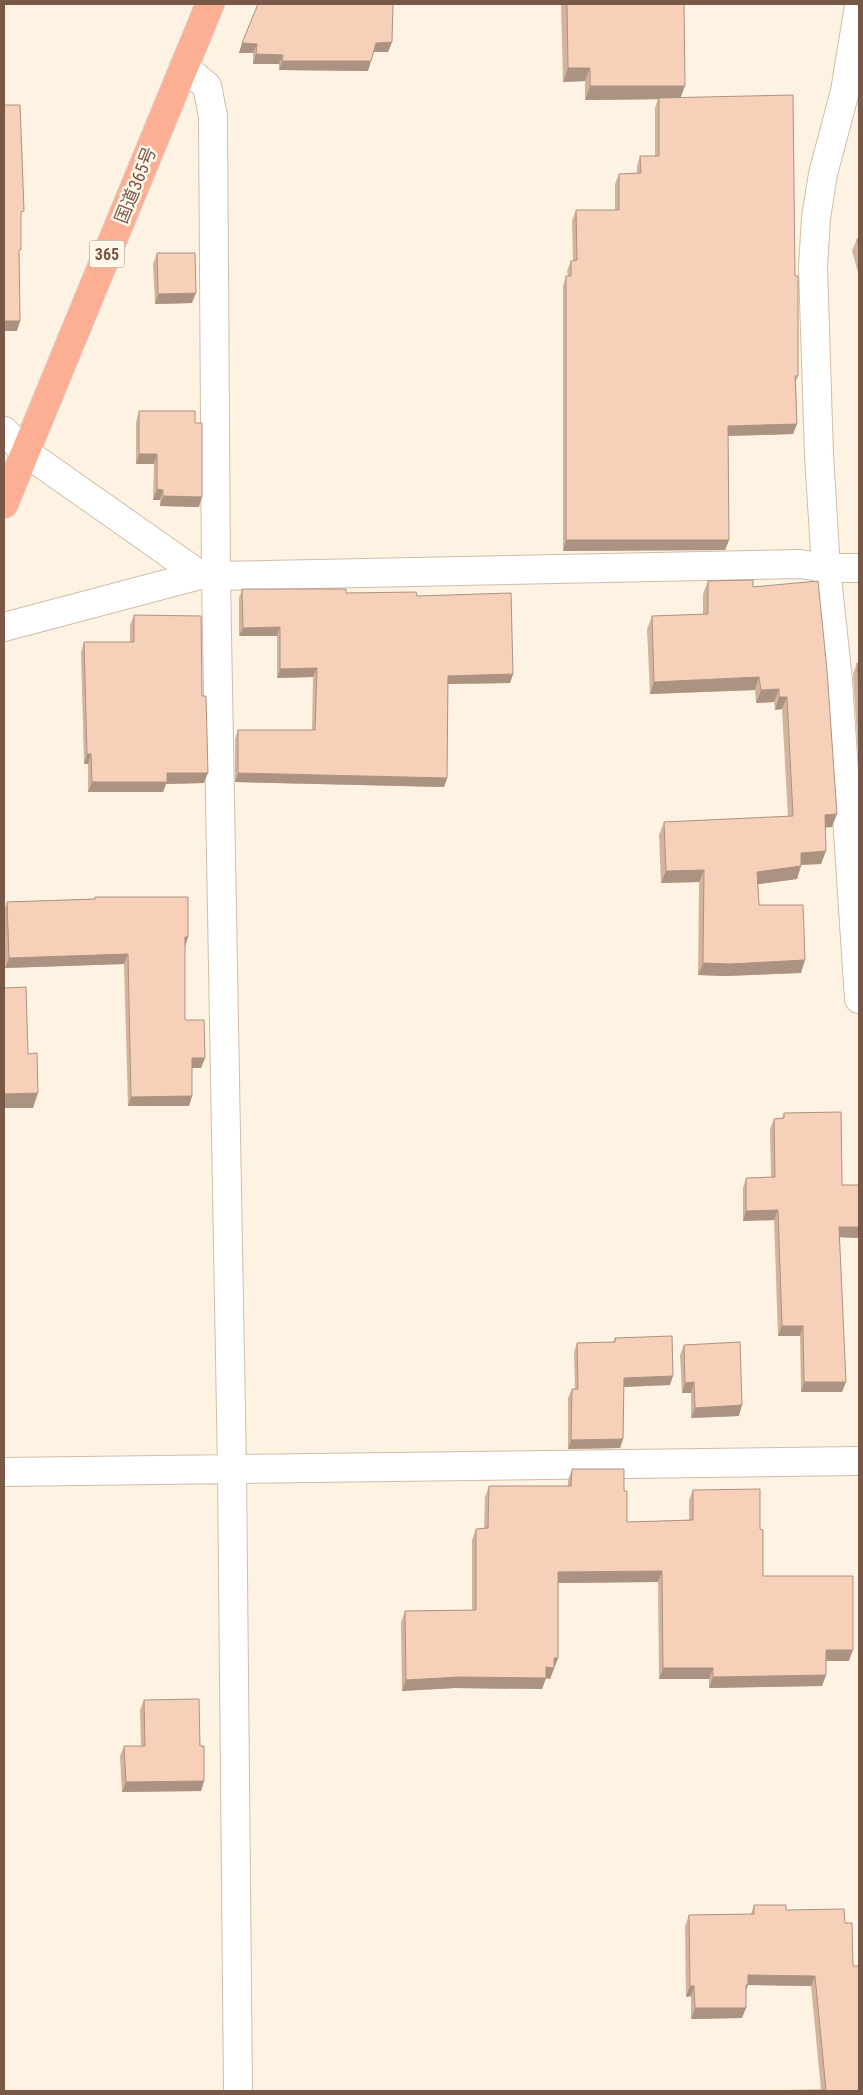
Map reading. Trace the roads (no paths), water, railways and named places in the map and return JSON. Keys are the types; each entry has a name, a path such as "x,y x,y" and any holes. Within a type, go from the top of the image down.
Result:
{"highway":[{"name":"国道365号","path":"4,504 210,4"}],"street":[{"path":"859,6 845,92 823,174 815,228 813,267 819,455 826,568 838,681 859,999"},
{"path":"184,67 207,86 213,116 208,575 232,1470 238,2091"},
{"path":"4,431 25,452 208,575"},
{"path":"4,627 208,575 791,564 826,568 859,568"},
{"path":"4,1472 859,1461"}]}
